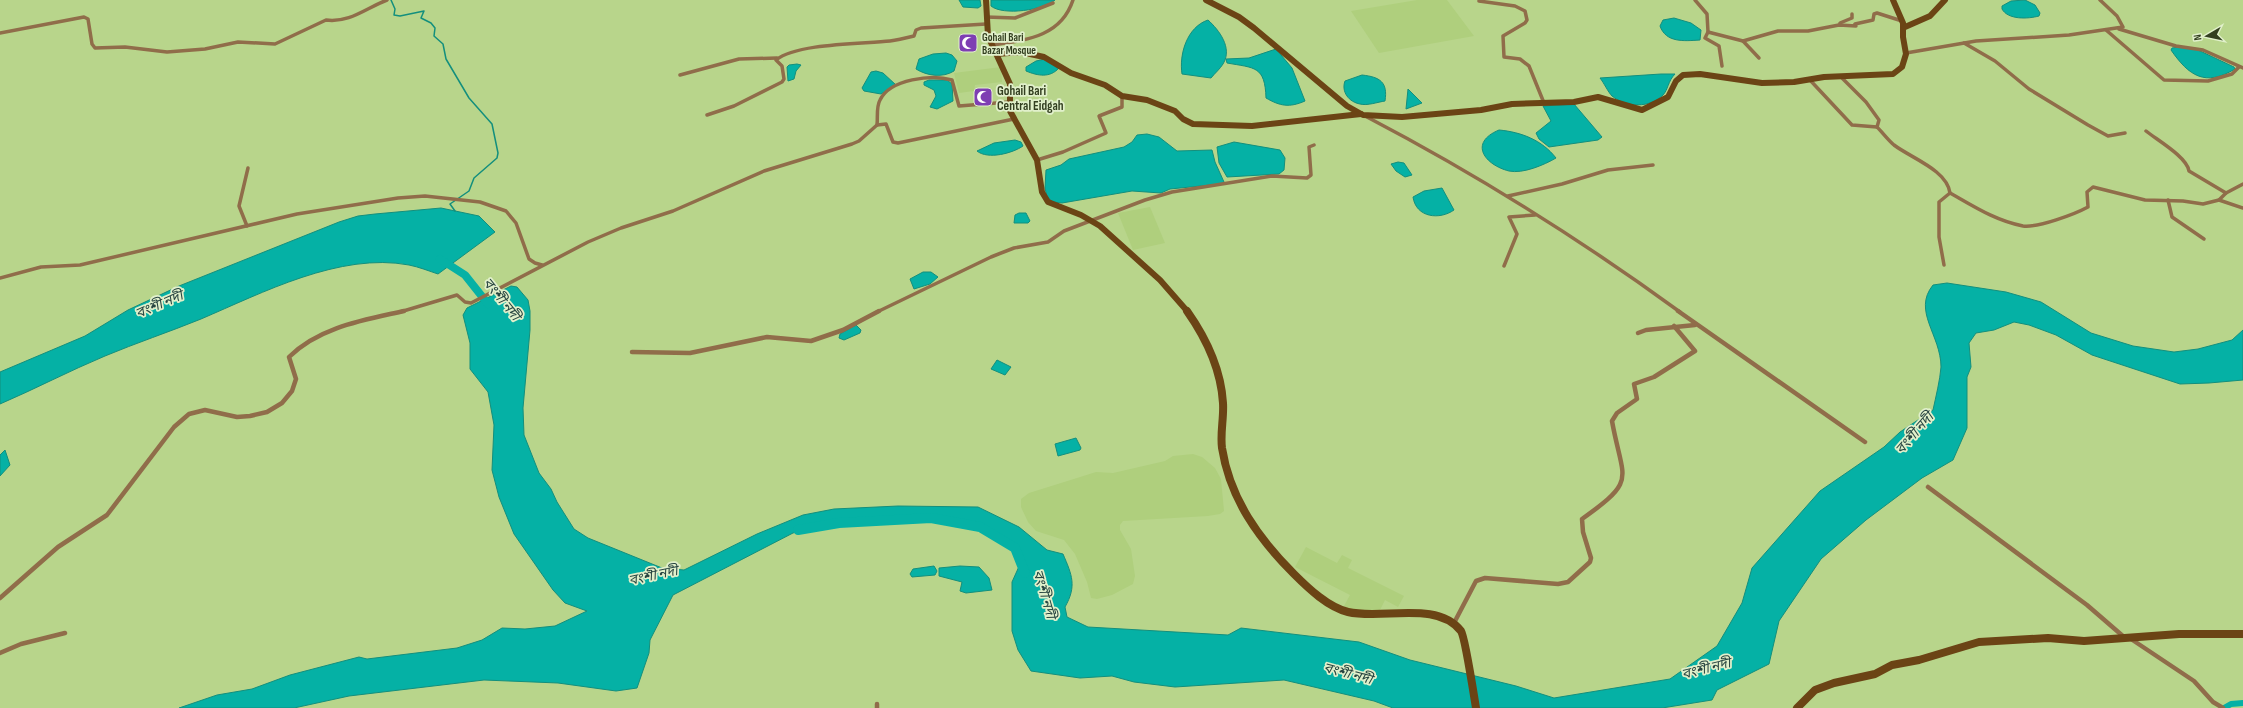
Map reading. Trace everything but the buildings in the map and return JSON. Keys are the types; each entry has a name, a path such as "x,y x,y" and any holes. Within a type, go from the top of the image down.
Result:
{"street":[{"path":"0,33 84,17 88,19 92,44 95,48 125,47 167,52 205,49 238,42 275,44 326,20 338,23 355,17 374,4 388,0"},
{"path":"986,0 986,24 992,45 1010,84 1010,112 1037,160 1042,192 1048,202 1092,220 1163,281 1205,336 1214,357 1222,390 1224,458 1239,502 1248,521 1289,569 1306,586 1347,612 1361,615 1426,614 1445,618 1454,623 1462,632 1476,708"},
{"path":"992,45 1046,33 1071,10 1073,0"},
{"path":"1206,0 1239,17 1254,28 1279,48 1305,73 1347,106 1434,152 1508,196 1644,286 1695,325 1865,442"},
{"path":"997,54 1021,52 1044,57 1071,73 1106,85 1122,96 1154,102 1175,110 1188,123 1206,125 1252,126 1362,114 1402,117 1481,110 1512,104 1574,102 1598,97 1634,109 1644,110 1668,97 1676,81 1682,75 1700,74 1762,83 1784,83 1840,76 1893,74 1900,70 1906,53 1903,38 1905,27 1893,0"},
{"path":"1905,27 1930,16 1945,0"},
{"path":"1906,53 1964,42 2122,28 2123,24 2100,0"},
{"path":"1479,1 1515,6 1524,12 1527,20 1525,23 1503,36 1504,57 1521,59 1528,67 1537,81 1544,103"},
{"path":"1696,1 1709,18 1708,32 1705,38 1719,46 1722,66"},
{"path":"986,17 1016,18 1053,3"},
{"path":"1708,32 1743,41 1778,31 1808,31 1840,25 1854,27 1856,26 1855,24 1870,22 1873,20 1874,14 1877,13 1903,21"},
{"path":"1840,25 1840,23 1846,22 1852,18 1852,14"},
{"path":"680,75 739,60 759,57 777,58 813,48 855,46 867,42 902,40 914,36 916,30 921,28 986,24"},
{"path":"2115,29 2132,32 2176,46 2204,50 2241,68"},
{"path":"2106,30 2164,80 2208,81 2232,74 2241,68"},
{"path":"1743,41 1759,58"},
{"path":"1964,42 1995,61 2029,89 2108,136 2125,134"},
{"path":"706,114 734,106 782,82 784,79 783,70 776,60 777,58"},
{"path":"877,125 879,104 882,97 900,86 928,76 952,80 959,106 1009,102"},
{"path":"1840,76 1867,104 1879,120 1877,127"},
{"path":"1809,79 1852,125 1877,127 1894,145 1928,165 1944,178 1949,184 1950,193"},
{"path":"1037,160 1068,150 1106,133 1099,116 1122,107 1122,96"},
{"path":"0,598 58,547 107,515 174,427 190,414 201,410 241,418 275,408 287,397 295,383 296,374 289,363 290,355 332,330 452,296 460,296 468,303 481,299 543,265 600,237 673,211 764,171 852,144 859,141 877,125 886,124 892,142 898,143 1014,119"},
{"path":"2146,131 2182,159 2188,165 2189,171 2226,193"},
{"path":"632,352 690,353 767,337 811,342 843,330 893,303 991,257 1014,248 1048,242 1064,231 1133,204 1172,192 1272,176 1307,178 1311,175 1309,147 1314,145"},
{"path":"1508,196 1562,184 1608,170 1653,165"},
{"path":"247,226 238,206 248,168"},
{"path":"2220,200 2226,193 2243,184"},
{"path":"1950,193 1998,219 2025,226 2060,219 2082,212 2088,207 2088,192 2093,187 2138,199 2168,200 2203,204 2220,200 2243,208"},
{"path":"1944,265 1939,237 1940,222 1938,210 1939,202 1950,193"},
{"path":"0,278 41,267 80,265 318,211 404,198 440,197 490,205 507,213 512,218 520,242 530,260 536,264 543,265"},
{"path":"2168,200 2172,217 2204,239"},
{"path":"1504,266 1517,234 1508,217 1536,215"},
{"path":"1638,333 1646,330 1674,326 1695,325"},
{"path":"1454,623 1476,581 1485,578 1558,584 1568,582 1590,562 1591,558 1583,532 1582,519 1604,503 1620,487 1624,477 1612,421 1617,413 1638,399 1634,384 1654,377 1694,351 1694,348 1674,326"},
{"path":"1928,487 2087,605 2124,637 2132,640 2194,681 2220,707"},
{"path":"0,653 21,644 65,633"},
{"path":"1797,708 1815,690 1834,683 1875,674 1892,665 1919,660 1979,642 2048,638 2084,641 2179,634 2243,634"}],"shaded area":[{"path":"1417,0 1447,0 1474,36 1379,53 1351,11"},
{"path":"1001,67 1002,82 975,85 974,91 959,93 954,73"},
{"path":"1150,207 1165,243 1133,250 1118,213"},
{"path":"1193,454 1202,457 1215,468 1221,479 1224,511 1220,514 1208,516 1123,521 1120,525 1120,530 1131,549 1135,576 1133,584 1112,595 1097,599 1091,598 1087,582 1075,554 1064,540 1036,531 1028,522 1021,507 1021,499 1029,493 1096,472 1113,473 1165,461 1173,456"},
{"path":"1306,547 1337,563 1342,555 1352,560 1348,568 1404,596 1398,607 1385,600 1379,612 1349,609 1344,606 1350,595 1295,567"}],"water":[{"path":"959,0 980,0 981,6 978,8 963,7"},
{"path":"991,0 1055,0 1050,4 1033,9 1005,11 991,6"},
{"path":"2025,0 2035,5 2040,13 2039,16 2029,18 2013,17 2005,13 2002,9 2002,6 2011,1"},
{"path":"1674,18 1691,23 1701,30 1700,40 1676,40 1667,36 1660,26 1663,20"},
{"path":"1208,20 1220,34 1226,46 1226,58 1211,78 1182,74 1181,66 1183,50 1186,42 1195,29"},
{"path":"2179,47 2198,50 2234,67 2235,69 2215,77 2206,78 2198,76 2184,66 2171,50 2172,48"},
{"path":"1276,49 1292,68 1305,101 1294,105 1285,105 1271,101 1266,98 1263,80 1261,74 1257,70 1227,63 1226,59 1249,58"},
{"path":"946,53 952,55 957,61 954,71 945,75 930,75 916,69 919,59 933,54"},
{"path":"1045,59 1059,68 1048,75 1035,74 1026,71 1026,67 1036,61"},
{"path":"789,65 801,65 796,71 794,79 788,81 787,67"},
{"path":"876,71 883,73 896,85 881,94 864,91 862,88 871,72"},
{"path":"1675,74 1665,93 1652,102 1638,105 1624,103 1612,96 1600,78"},
{"path":"1362,75 1374,77 1384,85 1386,95 1385,101 1363,104 1356,103 1349,99 1344,89 1345,81"},
{"path":"929,80 947,80 952,84 953,101 937,109 930,107 936,96 934,90 924,85 924,82"},
{"path":"1408,89 1422,103 1406,109"},
{"path":"1574,104 1602,137 1598,140 1549,147 1539,139 1536,133 1551,121 1543,106"},
{"path":"1499,130 1530,138 1544,146 1556,158 1540,166 1527,170 1515,172 1500,168 1487,159 1483,153 1482,147 1484,141 1490,135"},
{"path":"1147,134 1159,137 1177,151 1212,150 1215,162 1224,182 1221,184 1170,189 1161,193 1132,191 1062,203 1053,202 1047,197 1045,188 1046,170 1061,165 1069,159 1124,147 1132,142 1137,135"},
{"path":"1015,140 1021,142 1023,146 1007,153 987,155 977,151 994,143"},
{"path":"1234,142 1280,150 1285,158 1284,170 1279,174 1227,177 1219,163 1217,147"},
{"path":"1398,162 1404,163 1412,175 1405,177 1396,171 1391,164"},
{"path":"1442,188 1454,210 1442,215 1429,215 1424,213 1415,204 1413,197 1424,191"},
{"path":"441,208 479,216 495,232 438,274 409,265 383,263 356,264 302,277 201,319 105,356 0,404 0,372 85,336 128,310 179,286 339,222 358,216"},
{"path":"1019,213 1026,213 1030,221 1028,223 1014,223 1015,215"},
{"path":"923,272 931,272 938,277 930,284 914,289 910,279"},
{"path":"1947,283 2006,292 2041,302 2091,333 2133,346 2174,352 2198,349 2232,340 2243,330 2243,380 2180,384 2092,355 2056,335 2029,325 2014,322 1994,330 1976,333 1969,343 1971,367 1967,377 1967,428 1953,460 1922,478 1866,520 1821,559 1779,621 1769,664 1717,690 1712,700 1662,708 1393,708 1374,701 1284,680 1175,687 1134,682 1112,676 1080,678 1031,671 1018,650 1012,631 1012,582 1021,562 1005,541 976,522 925,517 827,523 793,533 673,595 650,640 649,653 637,688 616,691 558,683 484,680 349,696 294,708 179,708 217,695 252,689 290,675 359,657 367,659 457,648 482,640 502,628 525,629 555,626 587,611 565,603 553,590 514,534 499,497 492,470 494,425 488,392 470,369 470,343 463,315 467,308 511,286 517,287 528,300 530,311 530,330 523,408 524,435 539,473 551,489 557,502 574,529 588,538 662,568 684,570 757,534 803,515 834,509 898,506 978,507 1019,527 1047,550 1063,554 1072,580 1071,593 1065,607 1067,617 1088,627 1228,635 1241,628 1359,642 1410,660 1516,686 1554,698 1670,679 1717,646 1742,603 1752,568 1820,491 1884,447 1900,432 1933,410 1941,367 1940,355 1926,314 1925,304 1927,295 1933,285"},
{"path":"856,325 861,330 860,333 844,340 839,338 840,334"},
{"path":"997,360 1011,367 1005,375 991,369"},
{"path":"1076,438 1081,448 1080,450 1058,456 1055,444"},
{"path":"5,450 10,465 0,476 0,455"},
{"path":"934,566 937,571 935,575 912,577 910,574 913,569"},
{"path":"960,566 979,567 989,578 992,590 966,593 960,591 962,582 939,576 939,568"}],"waterway":[{"path":"391,0 395,9 394,15 400,16 424,11 421,18 431,23 435,28 434,36 443,44 446,59 469,98 492,124 498,153 497,158 474,178 469,191 450,204 455,211"},
{"name":"বংশী নদী","path":"440,259 465,275 488,304"},
{"name":"বংশী নদী","path":"798,530 839,523 931,518 980,527 1015,548 1025,573"},
{"path":"2224,708 2231,704 2243,703"}],"place":[{"name":"Gohail Bari Bazar Mosque","path":"968,43"},
{"name":"Gohail Bari Central Eidgah","path":"983,97"}]}
